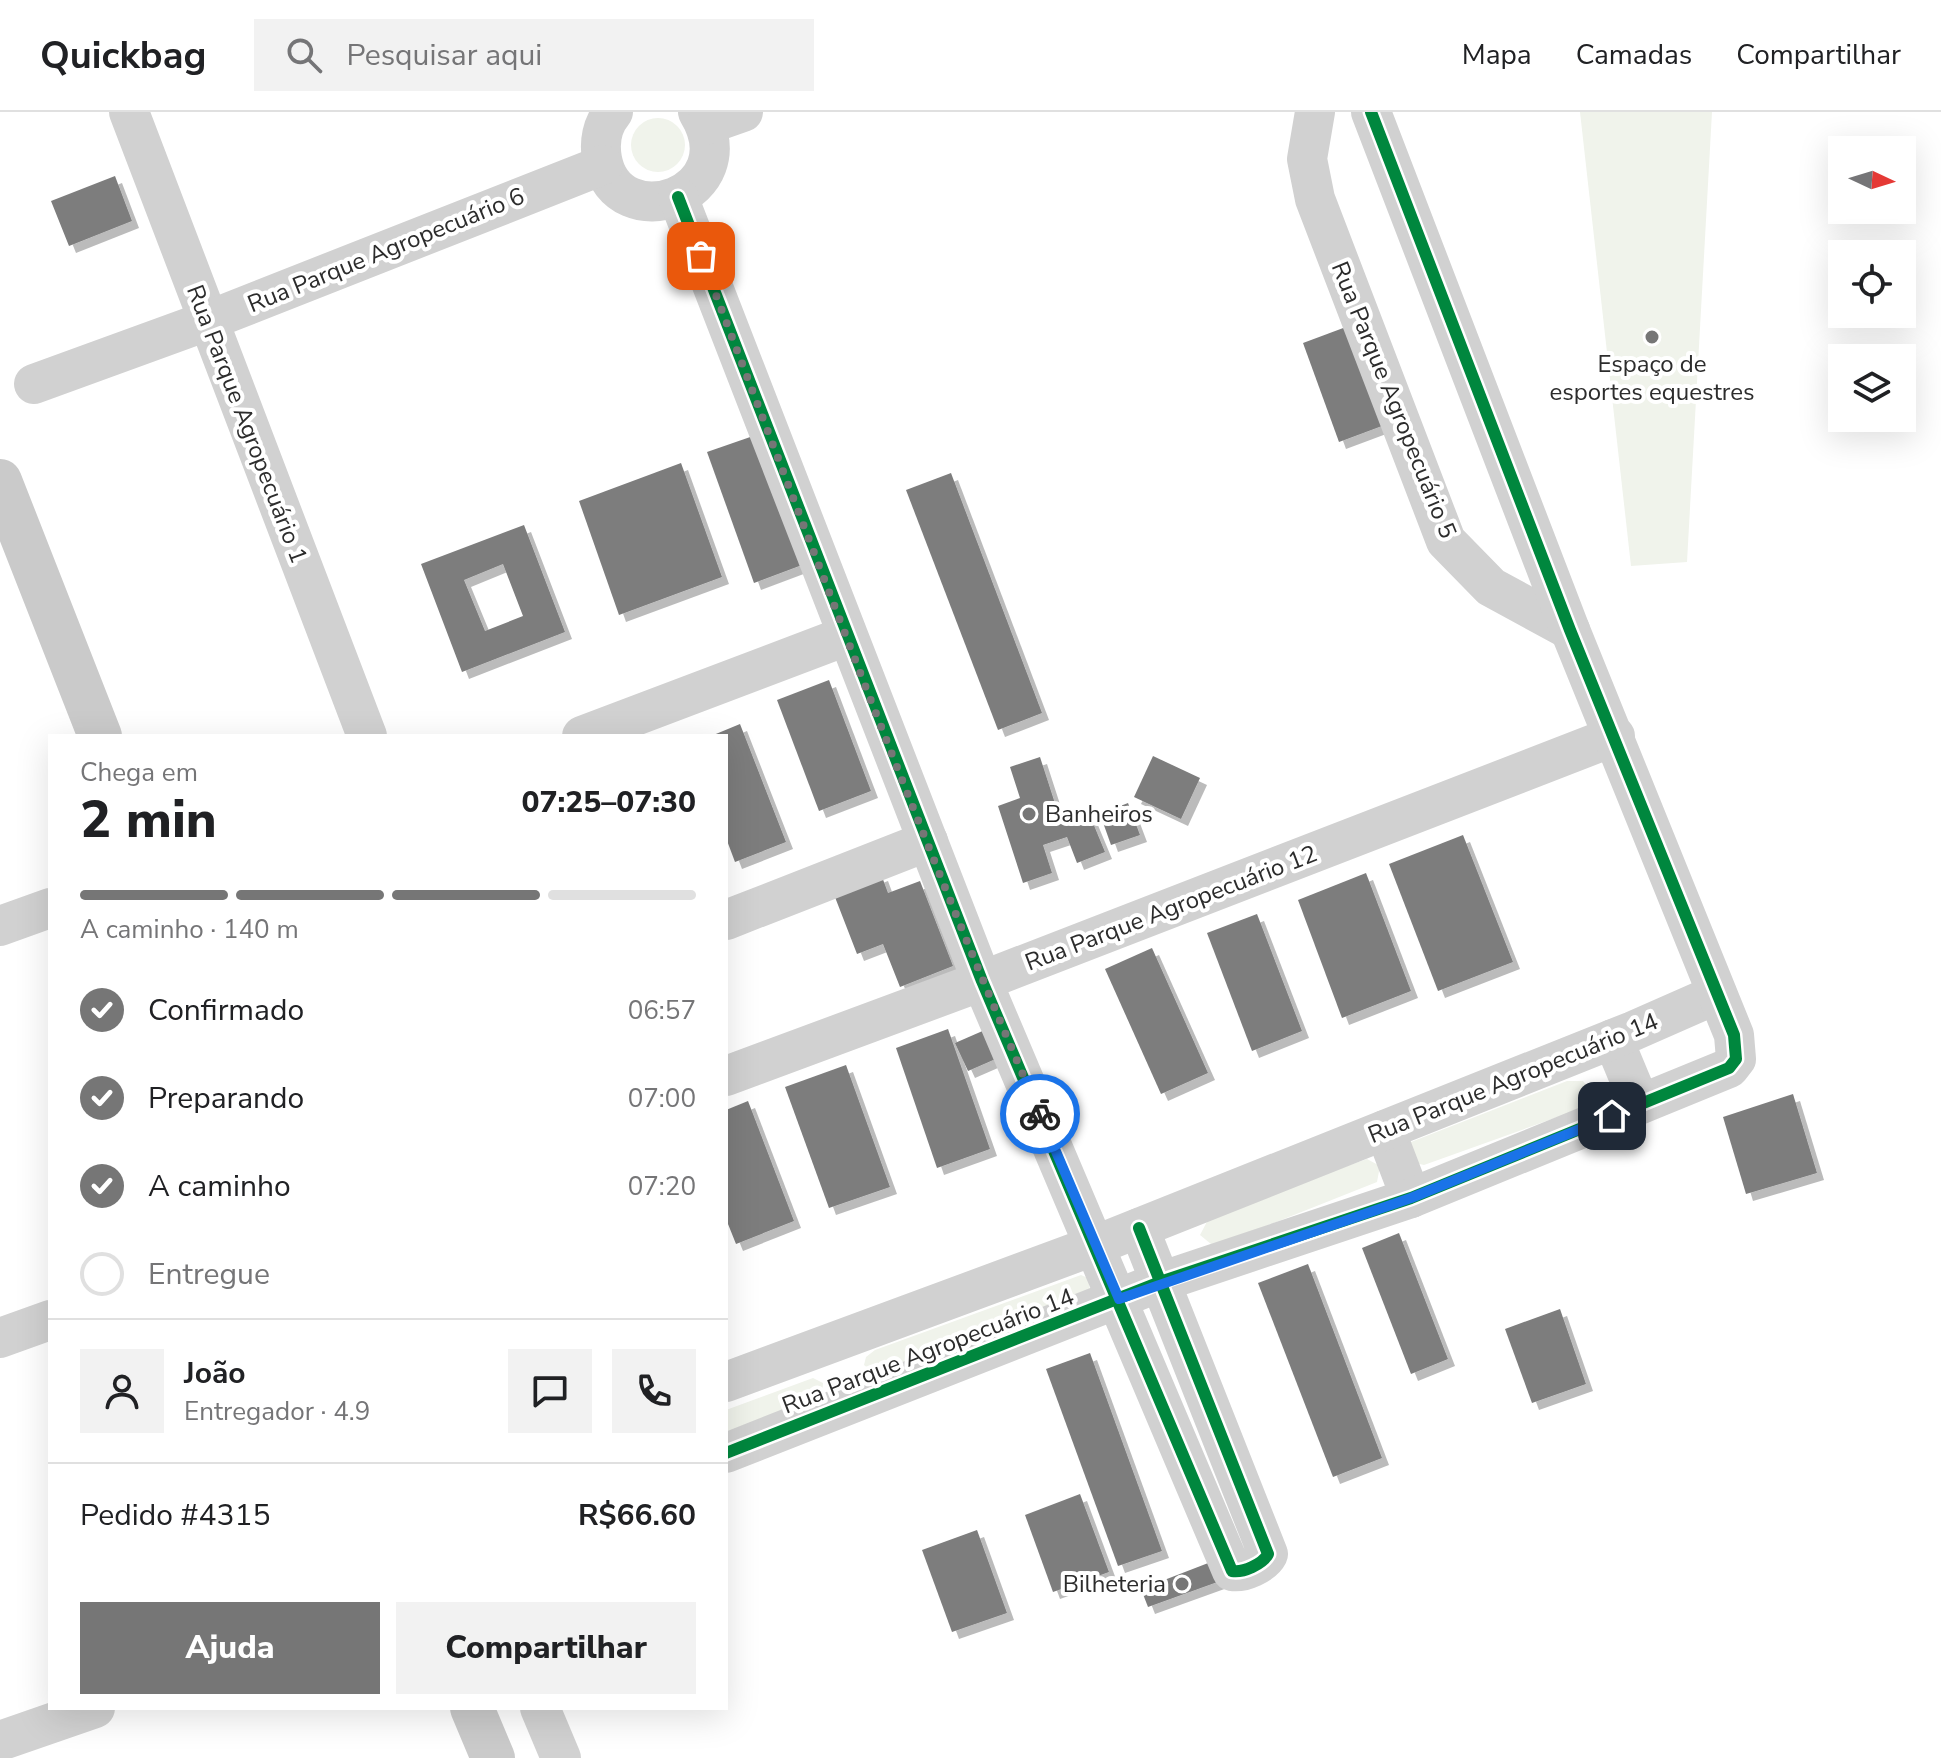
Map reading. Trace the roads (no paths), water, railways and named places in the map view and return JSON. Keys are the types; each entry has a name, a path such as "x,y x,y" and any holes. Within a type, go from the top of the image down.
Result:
{"street":[{"name":"Rua Parque Agropecuário 1","path":"129,112 366,734"},
{"path":"613,112 603,131 603,165 612,181 625,193 642,201 661,202 693,188 709,159 716,116"},
{"name":"Rua Parque Agropecuário 5","path":"1315,112 1307,159 1315,199 1446,541 1491,587 1570,630"},
{"path":"1371,112 1570,630 1717,994"},
{"name":"Rua Parque Agropecuário 6","path":"34,384 207,321 603,165"},
{"path":"678,197 982,981 1232,1571 1253,1566 1268,1554 1139,1228"},
{"path":"4,503 99,734"},
{"path":"587,734 846,636"},
{"name":"Rua Parque Agropecuário 12","path":"728,1075 982,981 1615,736"},
{"path":"728,919 928,841"},
{"path":"0,926 48,909"},
{"name":"Rua Parque Agropecuário 14","path":"728,1381 1096,1245 1613,1039 1717,994 1737,1045 1737,1057 1729,1068 1411,1198 1160,1282 728,1452"},
{"path":"1613,1039 1640,1104"},
{"path":"1385,1130 1411,1198"},
{"path":"0,1338 48,1321"},
{"path":"819,1347 846,1407"},
{"path":"1184,1456 1223,1438"},
{"path":"0,1741 89,1710"},
{"path":"473,1710 493,1758"},
{"path":"541,1710 561,1758"}],"place":[{"name":"Espaço de esportes equestres","path":"1652,337"},
{"name":"Banheiros","path":"1029,814"},
{"name":"Bilheteria","path":"1182,1584"}]}
